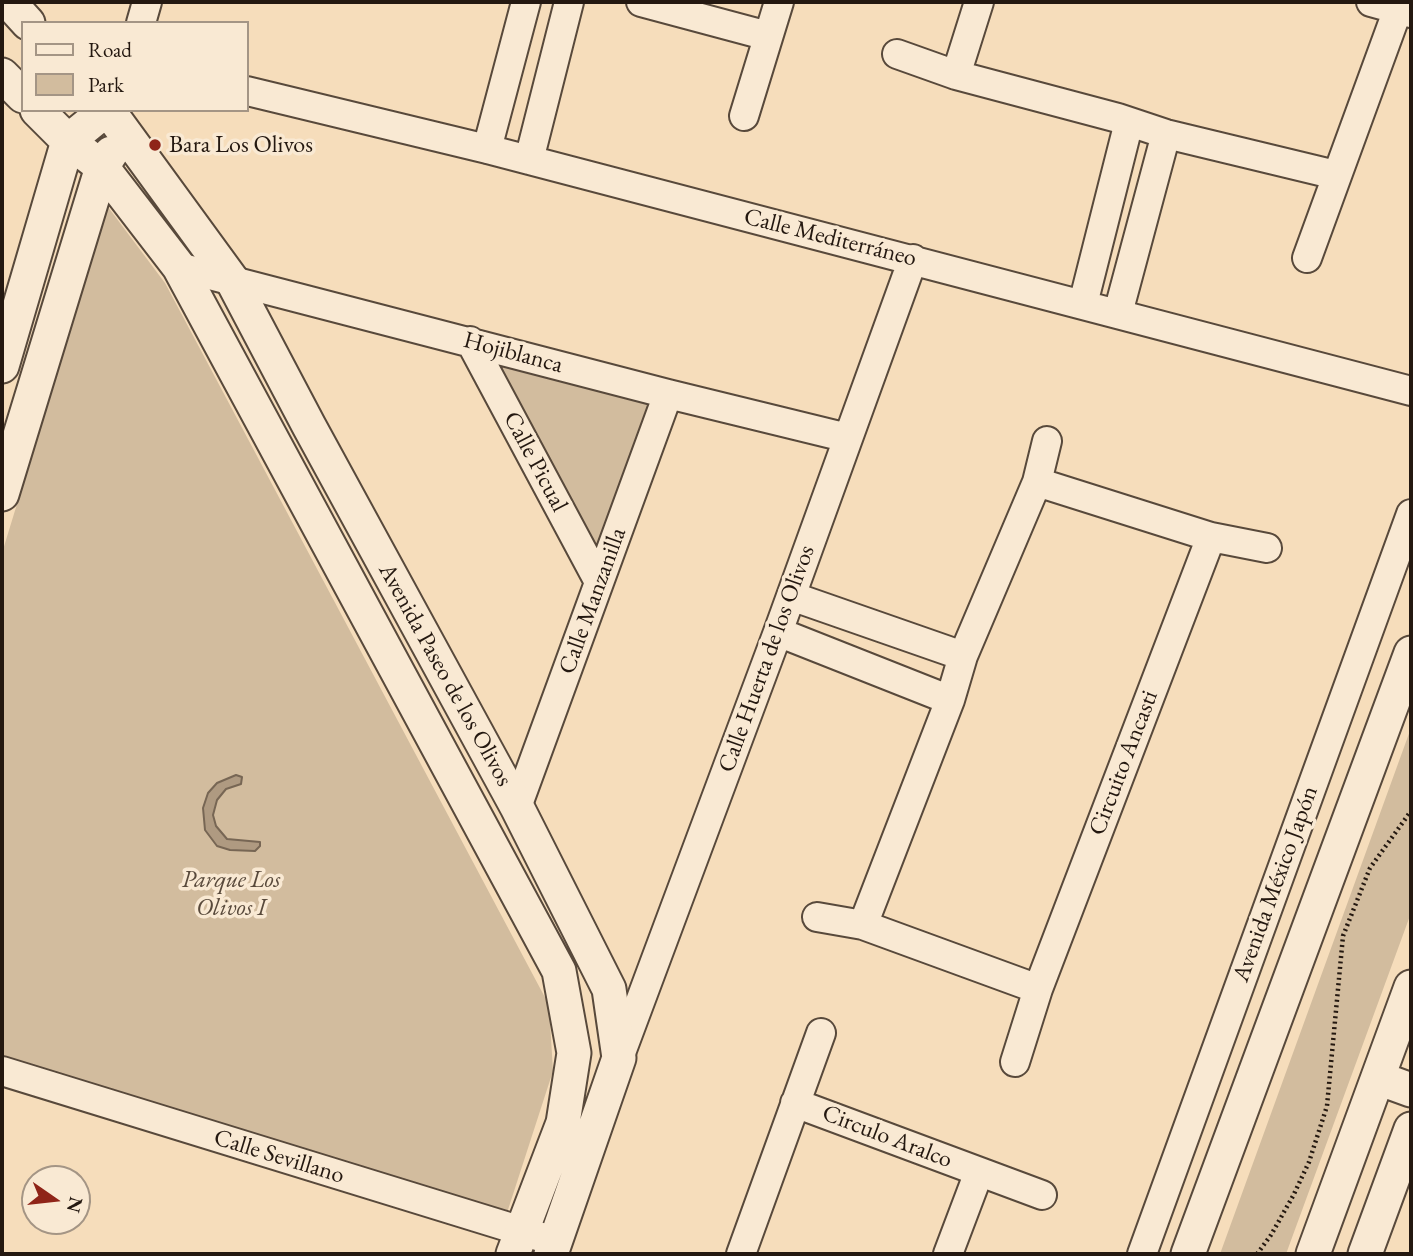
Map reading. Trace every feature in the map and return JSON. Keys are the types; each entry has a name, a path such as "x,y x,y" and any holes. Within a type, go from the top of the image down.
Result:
{"street":[{"path":"9,2 26,21"},
{"path":"142,21 147,2"},
{"path":"146,21 147,2"},
{"path":"487,149 526,2"},
{"path":"529,160 569,2"},
{"path":"641,2 768,36"},
{"path":"744,116 779,2"},
{"path":"956,75 979,2"},
{"path":"1307,258 1336,176 1405,11 1371,2"},
{"path":"897,54 956,75 1166,134 1336,176"},
{"path":"2,75 21,94"},
{"name":"Calle Mediterráneo","path":"248,91 487,149 1411,391"},
{"name":"Avenida Paseo de los Olivos","path":"39,112 68,141 102,167 179,267 559,971 574,1053 563,1123 517,1243"},
{"path":"2,366 68,141 117,116"},
{"path":"2,494 117,116"},
{"name":"Avenida Paseo de los Olivos","path":"117,116 232,280 517,807 609,989 620,1058 553,1248"},
{"path":"1083,304 1129,122"},
{"path":"1118,313 1166,134"},
{"name":"Calle Huerta de los Olivos","path":"620,1058 913,259"},
{"name":"Hojiblanca","path":"179,267 848,438"},
{"name":"Calle Picual","path":"470,341 599,582"},
{"name":"Calle Manzanilla","path":"517,807 668,394"},
{"path":"863,925 950,700 963,656 1037,482 1047,441"},
{"path":"1037,482 1211,537 1267,548"},
{"name":"Avenida México Japón","path":"1142,1254 1411,514"},
{"name":"Circuito Ancasti","path":"1015,1062 1038,989 1211,537"},
{"path":"791,596 963,656"},
{"path":"778,632 950,700"},
{"name":"Avenida México Japón","path":"1188,1254 1411,653"},
{"path":"817,917 863,925 1038,989"},
{"path":"1312,1254 1411,987"},
{"name":"Circulo Aralco","path":"741,1254 821,1032"},
{"name":"Calle Sevillano","path":"2,1071 517,1243 553,1248"},
{"path":"1378,1078 1411,1090"},
{"name":"Circulo Aralco","path":"795,1103 1042,1195"},
{"path":"1365,1254 1411,1129"},
{"name":"Circulo Aralco","path":"948,1254 979,1172"}],"path":[{"path":"1256,1254 1277,1226 1309,1162 1327,1106 1343,936 1370,868 1411,811"}],"green space":[{"name":"Parque Los Olivos I","path":"108,207 165,283 549,1005 553,1071 505,1219 2,1063 2,553"},
{"path":"492,360 653,403 597,559"},
{"path":"1411,728 1411,913 1286,1254 1220,1254"}],"shaded area":[{"path":"236,775 242,777 241,784 226,789 217,800 213,815 216,826 227,839 260,842 255,851 230,850 217,846 205,830 203,808 208,793 217,783"}],"place":[{"name":"Bara Los Olivos","path":"155,145"}]}
